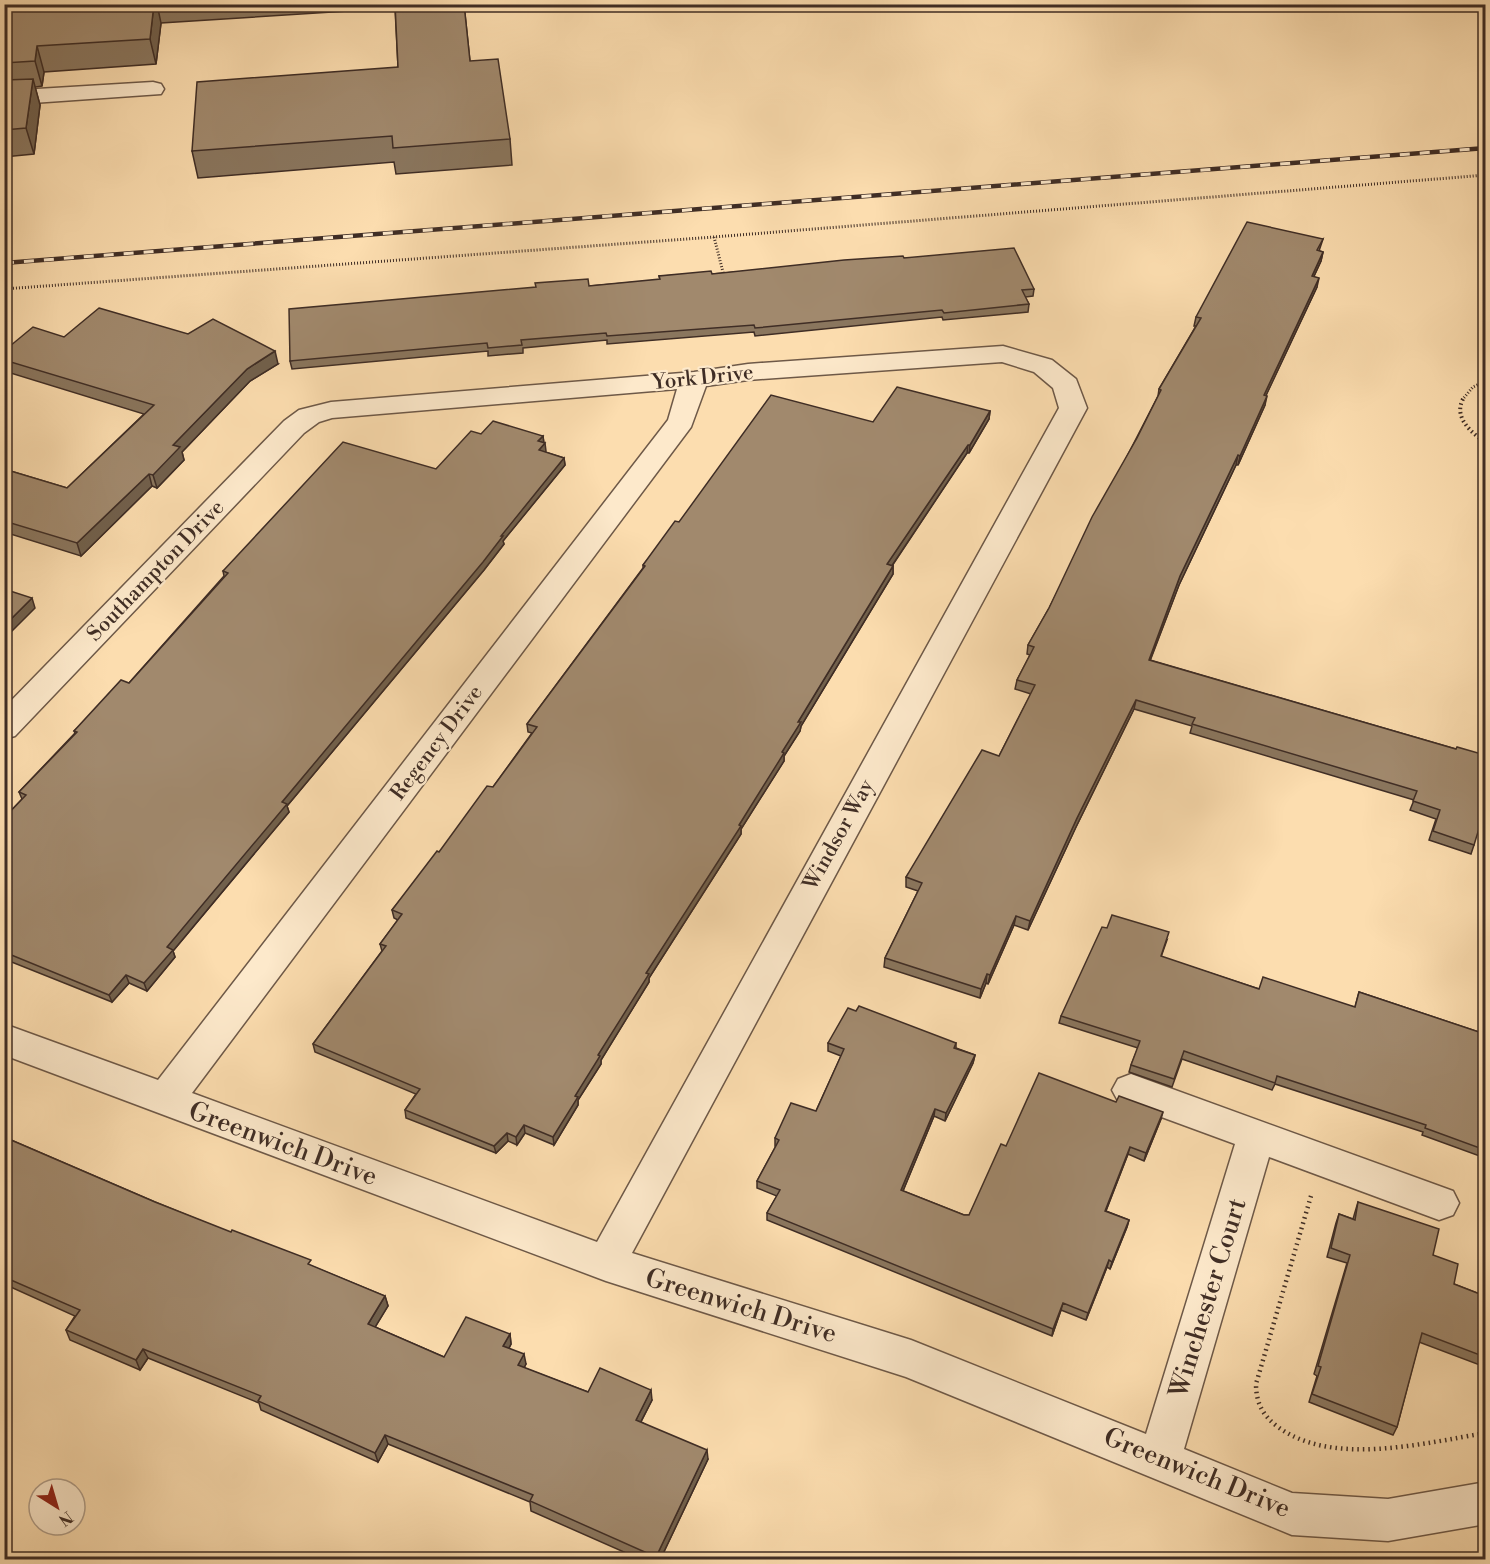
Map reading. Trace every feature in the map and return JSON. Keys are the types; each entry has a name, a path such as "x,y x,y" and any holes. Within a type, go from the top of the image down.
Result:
{"street":[{"path":"4,98 153,89"},
{"name":"York Drive","path":"309,416 331,410 694,380 748,372 1004,354 1043,366 1066,385 1073,408"},
{"name":"Regency Drive","path":"165,1100 681,422 694,380"},
{"name":"Windsor Way","path":"606,1263 1073,408"},
{"name":"Southampton Drive","path":"4,728 294,427 309,416"},
{"name":"Greenwich Drive","path":"4,1039 606,1263 911,1359 1292,1514 1388,1520 1485,1503"},
{"path":"1131,1090 1439,1203"},
{"name":"Winchester Court","path":"1160,1459 1256,1137"}],"path":[{"path":"4,289 714,237 1485,175"},
{"path":"714,237 725,282"},
{"path":"1485,381 1465,394 1459,408 1464,425 1485,443"},
{"path":"1313,1190 1256,1384 1255,1395 1268,1419 1278,1430 1291,1437 1332,1447 1373,1448 1485,1433"}],"building":[{"path":"4,4 154,4 150,39 37,46 35,61 4,63"},
{"path":"395,4 464,4 470,61 498,59 510,139 393,148 392,136 192,151 197,82 398,67"},
{"path":"33,79 26,128 4,130 4,80"},
{"path":"1247,222 1323,239 1317,250 1323,252 1312,276 1319,278 1264,395 1267,396 1240,456 1238,455 1180,576 1149,660 1456,749 1457,747 1485,755 1485,809 1474,845 1433,831 1440,810 1413,801 1417,791 1192,724 1195,718 1136,700 1077,818 1030,921 1016,916 990,975 987,974 981,989 885,958 922,883 906,877 982,750 999,756 1035,685 1017,680 1034,647 1028,645 1049,608 1092,517 1137,438 1161,390 1159,389 1201,318 1196,317"},
{"path":"1014,248 1034,289 1022,290 1029,304 755,328 754,325 607,336 606,333 521,340 522,345 488,348 487,343 290,361 289,309 536,287 535,283 588,279 589,286 711,271 712,274 844,260 903,256 904,258"},
{"path":"99,308 188,334 213,319 275,351 247,369 173,445 180,447 153,475 149,474 77,543 4,521 4,469 67,488 154,405 4,360 4,351 33,327 64,337"},
{"path":"897,387 990,411 970,445 887,564 893,566 798,722 801,722 739,825 741,826 646,973 649,974 598,1055 600,1056 575,1096 578,1097 553,1137 524,1125 516,1137 507,1133 494,1146 405,1110 420,1089 313,1044 386,946 380,944 402,914 392,910 437,851 439,852 487,786 493,787 537,727 527,724 645,566 643,565 675,521 679,522 771,395 873,422"},
{"path":"493,421 543,436 538,441 545,443 539,450 564,458 483,562 282,802 287,804 167,947 173,950 144,983 126,975 109,995 4,952 4,818 26,795 19,792 77,732 74,731 121,680 129,683 228,573 223,571 343,442 436,469 471,431 481,434"},
{"path":"4,589 32,598 4,626"},
{"path":"1112,915 1169,932 1161,956 1259,989 1263,977 1355,1007 1359,992 1485,1034 1485,1150 1425,1128 1426,1125 1277,1076 1275,1083 1184,1051 1174,1079 1131,1065 1140,1041 1061,1016 1102,927 1107,928"},
{"path":"859,1006 956,1043 954,1048 975,1055 946,1113 935,1109 901,1190 964,1215 969,1215 1001,1144 1006,1146 1039,1073 1116,1102 1119,1096 1163,1112 1146,1153 1130,1147 1105,1211 1129,1220 1112,1262 1109,1260 1088,1313 1063,1303 1053,1329 767,1213 780,1190 757,1181 779,1140 775,1138 791,1103 816,1111 844,1049 828,1043 848,1008 856,1011"},
{"path":"4,1137 155,1202 311,1260 308,1264 385,1296 368,1324 444,1357 466,1317 510,1334 503,1346 524,1354 518,1365 588,1392 600,1368 651,1390 636,1420 707,1450 656,1557 530,1501 533,1495 385,1435 375,1453 258,1401 261,1396 143,1349 136,1360 66,1330 80,1310 4,1277"},
{"path":"1358,1202 1439,1229 1433,1255 1458,1264 1454,1284 1485,1296 1485,1357 1422,1333 1397,1427 1312,1394 1350,1255 1331,1248 1339,1214 1355,1220"}],"railway":[{"path":"4,263 1486,148"}]}
